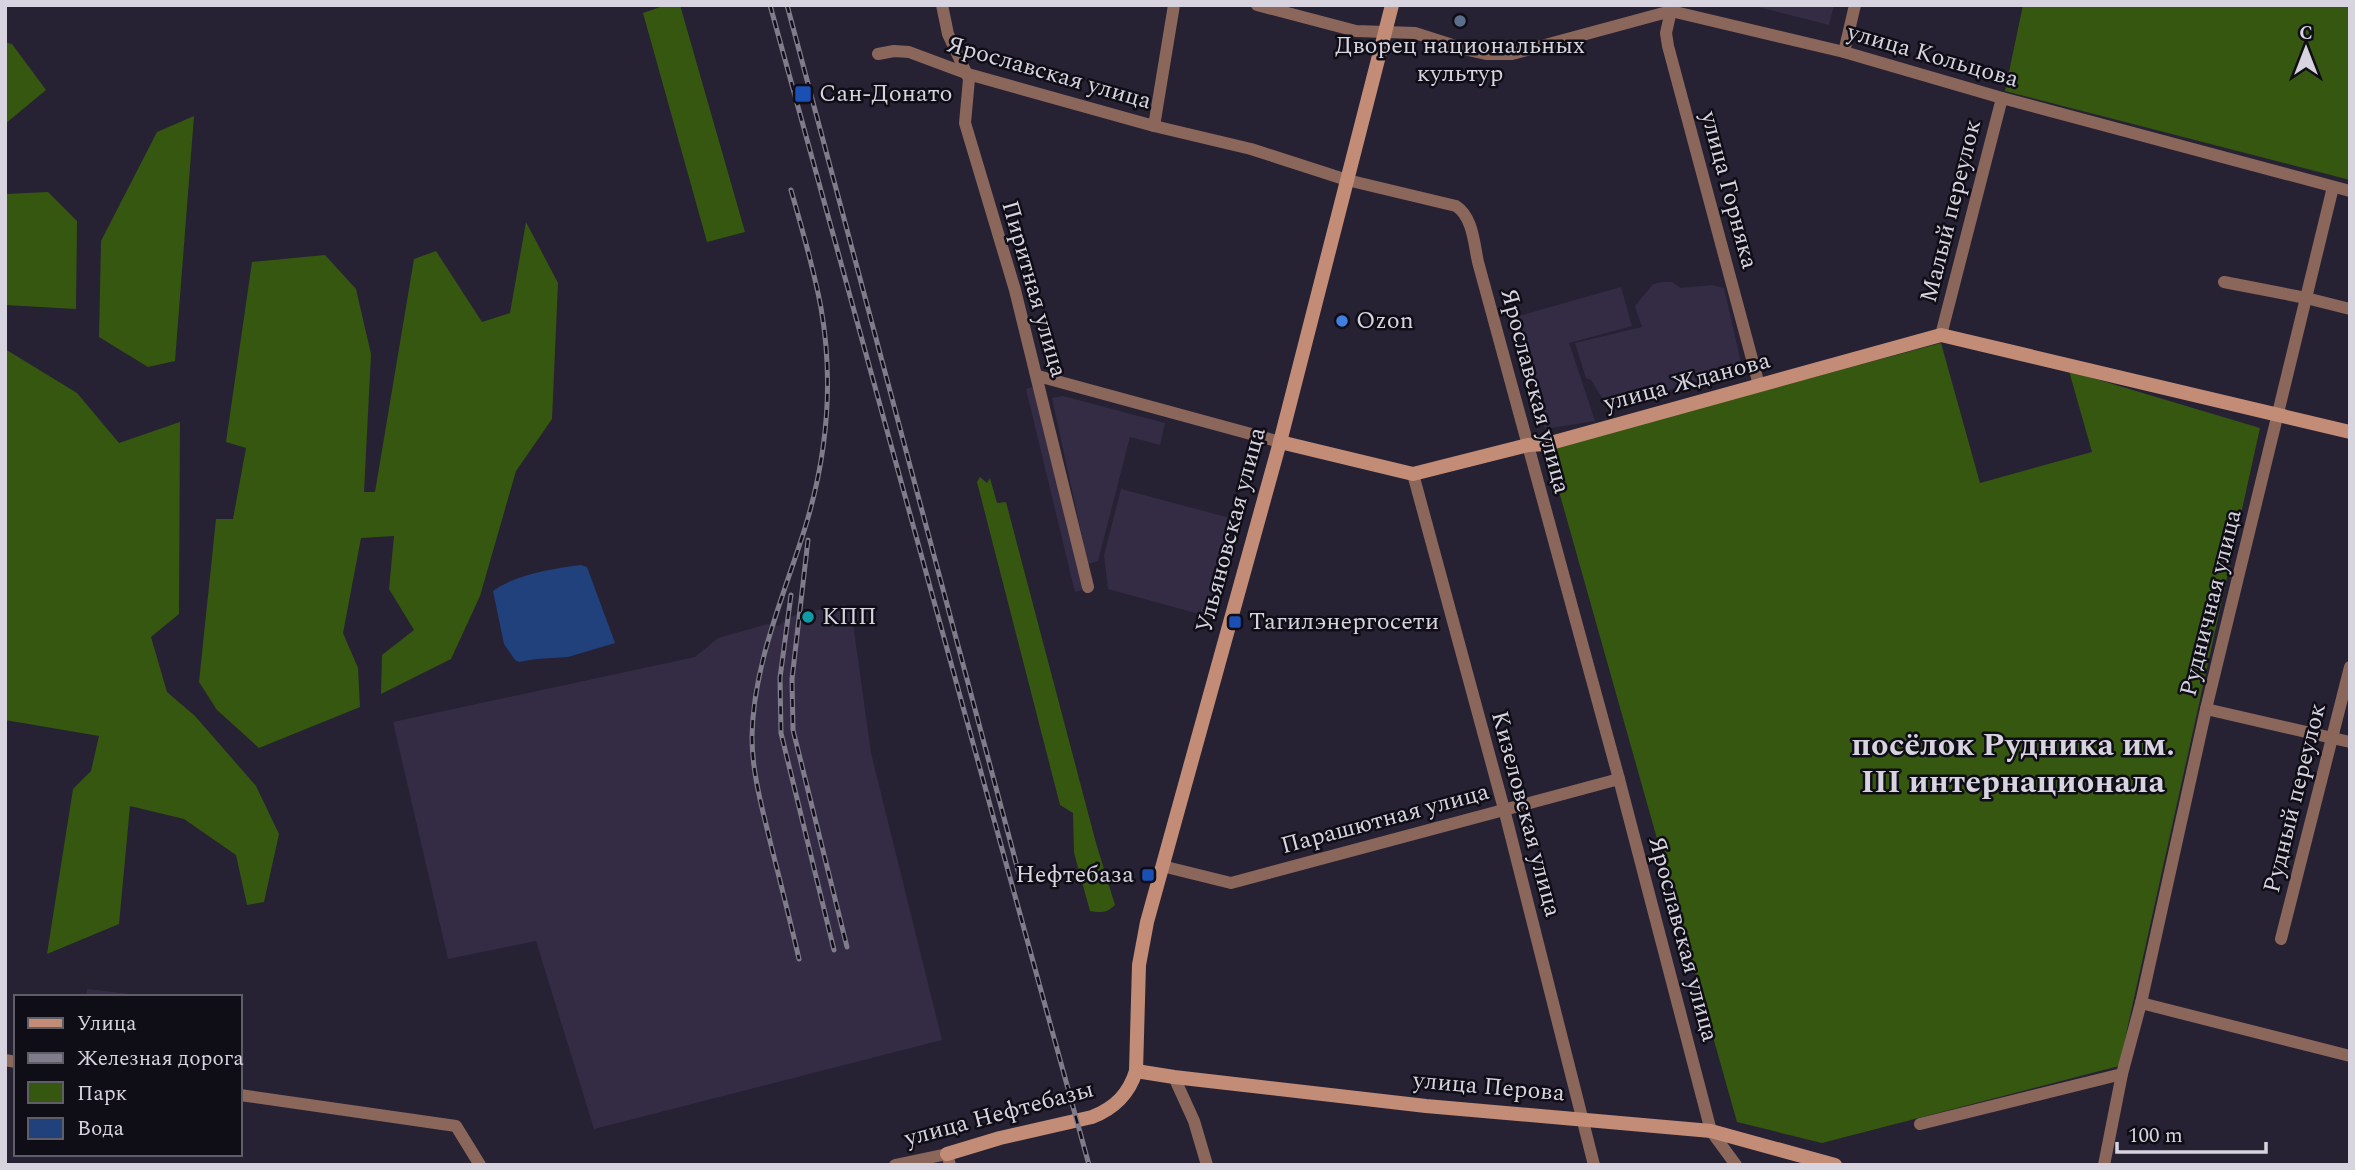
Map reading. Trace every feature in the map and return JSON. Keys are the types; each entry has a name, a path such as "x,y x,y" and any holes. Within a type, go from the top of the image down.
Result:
{"main road":[{"name":"Ульяновская улица","path":"1136,1071 1139,965 1147,922 1280,442 1392,5"},
{"name":"улица Жданова","path":"1280,442 1413,474 1528,445 1547,444 1941,335 2350,432"},
{"name":"улица Перова","path":"1136,1071 1426,1106 1711,1131 1835,1165"},
{"name":"улица Нефтебазы","path":"948,1159 1105,1112 1124,1096 1132,1085 1136,1071"}],"street":[{"path":"942,5 948,34 968,74"},
{"path":"1154,125 1174,5"},
{"name":"улица Кольцова","path":"1257,5 1356,31 1415,33 1486,54 1512,54 1672,8 1844,52 2002,98 2350,191"},
{"path":"1844,52 1855,5"},
{"name":"улица Горняка","path":"1672,8 1666,33 1668,46 1759,385"},
{"name":"Ярославская улица","path":"878,54 909,52 968,74 1251,149 1347,180 1456,206 1463,211 1469,223 1619,779 1711,1131 1736,1165"},
{"name":"Пиритная улица","path":"968,74 965,123 1038,376 1088,587"},
{"name":"Малый переулок","path":"1941,335 2002,98"},
{"name":"Рудничная улица","path":"2104,1165 2122,1074 2141,1003 2206,709 2333,187"},
{"path":"2224,282 2350,309"},
{"name":"улица Жданова","path":"1038,376 1280,442"},
{"name":"Кизеловская улица","path":"1413,474 1504,809 1594,1165"},
{"name":"Рудный переулок","path":"2281,939 2350,667"},
{"path":"2206,709 2350,742"},
{"name":"Парашютная улица","path":"1162,866 1231,883 1619,779"},
{"path":"2141,1003 2350,1056"},
{"path":"1920,1124 2122,1074"},
{"path":"1174,1077 1194,1121 1207,1165"},
{"path":"242,1095 456,1126 480,1165"},
{"name":"улица Нефтебазы","path":"895,1165 948,1159"}],"shaded area":[{"path":"1750,5 1834,5 1829,25"},
{"path":"1672,282 1681,288 1712,285 1724,288 1742,367 1729,375 1612,404 1603,399 1591,380 1586,378 1575,343 1642,327 1635,306 1653,284"},
{"path":"1621,287 1632,326 1569,343 1595,421 1545,429 1515,317"},
{"path":"1036,386 1086,589 1075,592 1026,389"},
{"path":"1063,396 1165,423 1160,445 1130,437 1098,561 1088,564 1052,398"},
{"name":"Тагилэнергосети","path":"1121,489 1234,519 1210,617 1108,589 1104,555"},
{"path":"845,604 851,609 871,753 942,1040 594,1129 536,941 448,959 393,722 695,657 718,638 768,624 779,626 787,618 799,614"},
{"path":"87,989 139,995 86,995"}],"green space":[{"path":"666,5 680,5 745,232 707,242 643,13"},
{"path":"2023,5 2350,5 2350,180 2005,91"},
{"path":"5,42 12,44 46,90 5,124"},
{"path":"194,116 175,361 148,367 99,337 101,241 157,132"},
{"path":"48,192 77,221 76,309 5,305 5,194"},
{"path":"526,222 558,283 552,419 516,471 480,596 451,659 381,694 382,655 414,630 389,589 394,536 361,538 343,633 358,668 360,707 259,748 217,710 199,682 216,519 233,519 246,448 226,442 252,262 325,255 356,289 371,354 364,492 375,492 414,259 436,251 482,322 510,313"},
{"path":"1941,343 1980,483 2092,452 2069,371 2260,428 2119,1066 1822,1143 1737,1122 1547,449"},
{"path":"5,349 77,393 119,443 180,422 179,614 151,637 167,692 195,716 256,786 279,834 264,902 247,905 236,855 184,819 130,806 119,924 47,954 73,789 91,771 99,736 5,720"},
{"path":"980,477 987,483 990,478 997,503 1006,502 1096,843 1115,905 1106,911 1090,911 1074,853 1073,813 1060,805 977,482"}],"water":[{"path":"581,565 587,567 615,643 568,657 519,662 515,660 504,644 493,591 523,577"}],"railway":[{"path":"770,5 1089,1165"},
{"path":"787,5 1019,874"},
{"path":"791,190 821,308 827,363 826,419 813,501 764,657 752,737 758,790 799,959"},
{"path":"808,540 792,679 793,730 847,947"},
{"path":"791,595 780,678 781,733 834,950"}],"place":[{"name":"Дворец национальных культур","path":"1460,21"},
{"name":"Сан-Донато","path":"803,94"},
{"name":"Ozon","path":"1342,321"},
{"name":"КПП","path":"808,617"},
{"name":"Тагилэнергосети","path":"1235,622"},
{"name":"Нефтебаза","path":"1148,875"}],"district":[{"name":"посёлок Рудника им. III интернационала","path":"2013,764"}]}
